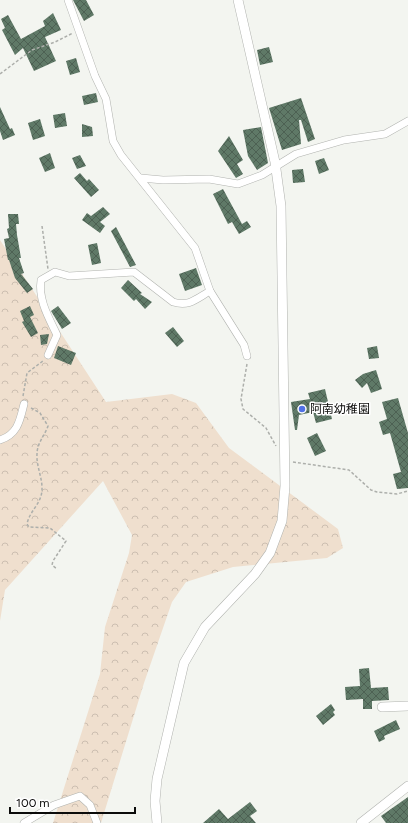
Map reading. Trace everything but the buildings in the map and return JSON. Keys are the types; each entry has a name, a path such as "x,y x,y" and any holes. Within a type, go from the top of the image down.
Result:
{"street":[{"path":"68,0 80,30 95,76 106,99 113,141 121,155 141,178 195,248 210,292 244,345 247,356"},
{"path":"157,823 155,801 157,779 184,663 205,628 266,560 274,546 282,521 285,486 283,255 281,206 276,167 238,0"},
{"path":"141,178 163,180 209,179 238,184 262,175 296,154 344,140 385,134 408,121"},
{"path":"48,355 57,335 39,291 41,280 48,274 55,272 69,276 134,272 173,302 180,304 187,304 210,292"},
{"path":"0,440 10,436 20,422 24,404"},
{"path":"382,707 408,706"},
{"path":"361,823 408,786"},
{"path":"24,823 54,805 80,796 90,805 97,823"}],"path":[{"path":"0,74 32,50 55,42 80,30"},
{"path":"42,226 48,274"},
{"path":"48,355 42,362 27,373 24,385 24,404 40,413 48,426 41,438 36,452 37,465 41,476 41,496 27,524 29,527 50,528 66,541 52,564 57,569"},
{"path":"247,356 242,405 243,409 266,428 280,452"},
{"path":"289,460 349,470 371,490 377,492 397,494 408,491"}],"green space":[{"path":"0,240 106,402 172,394 196,403 229,448 338,529 343,548 327,558 233,567 186,582 172,602 144,683 101,823 53,823 100,674 105,627 129,553 132,535 103,481 5,590 0,621"}],"place":[{"name":"阿南幼稚園","path":"302,409"}]}
